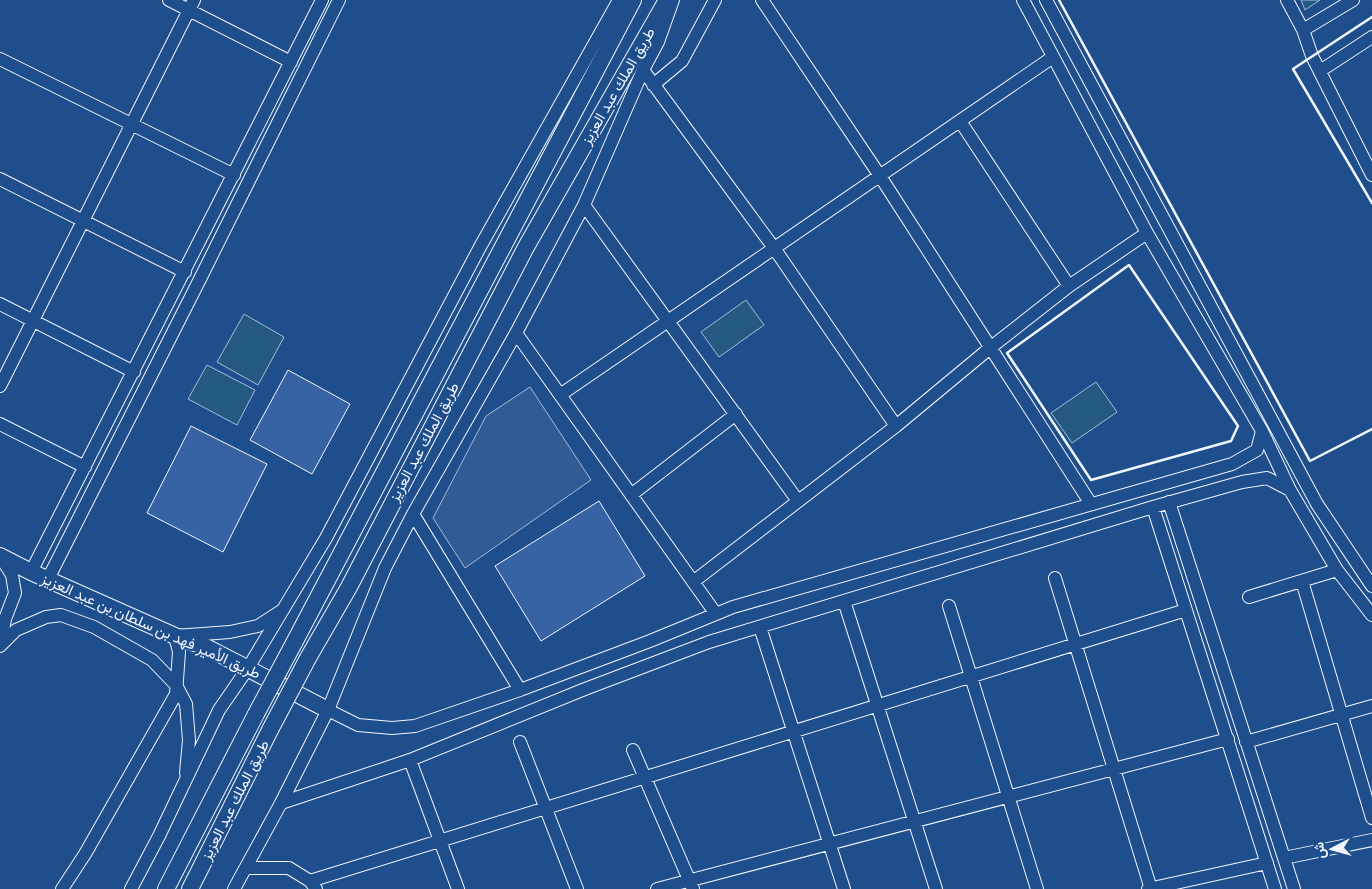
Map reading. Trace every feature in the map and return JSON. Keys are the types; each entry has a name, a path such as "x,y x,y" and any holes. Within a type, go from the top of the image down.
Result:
{"main road":[{"path":"166,889 256,714 633,0"},
{"name":"طريق الملك عبد العزيز","path":"190,889 271,728 308,658 349,587 526,247 668,0"},
{"name":"طريق الأمير فهد بن سلطان بن عبد العزيز","path":"0,556 31,572 175,636 206,647 328,710"}],"street":[{"path":"169,0 191,5 291,62"},
{"path":"31,572 322,0"},
{"path":"48,579 200,280 339,0"},
{"path":"131,889 159,836 219,710 248,668 326,538 480,247 620,0"},
{"path":"234,889 281,804 328,710 385,568 413,514 516,333 584,205 643,70 658,42 673,0"},
{"path":"653,85 682,61 715,0"},
{"path":"1023,0 1147,233 1262,431 1290,490 1337,570 1372,615"},
{"path":"1046,0 1317,504 1372,586"},
{"path":"1288,0 1304,30 1312,56 1372,173"},
{"path":"1304,30 1353,0"},
{"path":"766,2 1091,504"},
{"path":"0,386 191,5"},
{"path":"1320,71 1372,37"},
{"path":"560,394 1053,57"},
{"path":"0,59 234,175"},
{"path":"643,70 774,248 896,426"},
{"path":"960,120 1069,286"},
{"path":"0,179 185,272"},
{"path":"584,205 798,501"},
{"path":"693,582 896,426 990,348 1069,286 1147,233"},
{"path":"0,304 134,372"},
{"path":"516,333 716,614"},
{"path":"631,495 736,414"},
{"path":"0,424 85,467"},
{"path":"328,710 358,724 392,728 416,726 520,690 650,641 733,607 1232,464 1257,450 1262,431"},
{"path":"281,804 410,760 709,642 760,626 1169,502 1242,482 1266,478 1290,490"},
{"path":"1169,502 1294,889"},
{"path":"1154,507 1275,889"},
{"path":"413,514 520,690"},
{"path":"0,556 12,575 15,593 5,620 1,644"},
{"path":"1249,597 1337,570"},
{"path":"1055,578 1150,889 1267,863"},
{"path":"1302,581 1372,818"},
{"path":"844,601 936,889"},
{"path":"949,606 1037,889"},
{"path":"62,889 85,854 176,694 179,652 175,636 230,632 258,626 283,610"},
{"path":"246,868 289,868 313,885 440,841 1186,610"},
{"path":"1,644 16,630 46,617 61,615 94,627 152,660 176,685 186,704 189,740 185,782"},
{"path":"760,626 844,889"},
{"path":"1246,742 1372,706"},
{"path":"657,889 691,885 829,844 1228,739"},
{"path":"520,742 577,889"},
{"path":"634,750 691,885"},
{"path":"410,760 458,889"},
{"path":"1284,858 1372,840"}],"shaded area":[{"path":"1301,0 1320,0 1305,10"},
{"path":"746,300 764,325 719,357 701,332"},
{"path":"244,314 284,337 258,385 217,362"},
{"path":"207,365 255,390 237,425 188,399"},
{"path":"1096,382 1117,412 1072,443 1051,413"},
{"path":"530,387 591,480 465,568 433,518 486,416"}],"building":[{"path":"288,370 350,404 312,474 250,440"},
{"path":"191,426 267,464 223,552 147,513"},
{"path":"599,501 645,576 541,641 495,566"}],"wall":[{"path":"1059,0 1310,461 1372,429"},
{"path":"1372,17 1293,69 1372,203"},
{"path":"1129,265 1238,426 1231,441 1091,480 1007,353 1129,265"}]}
